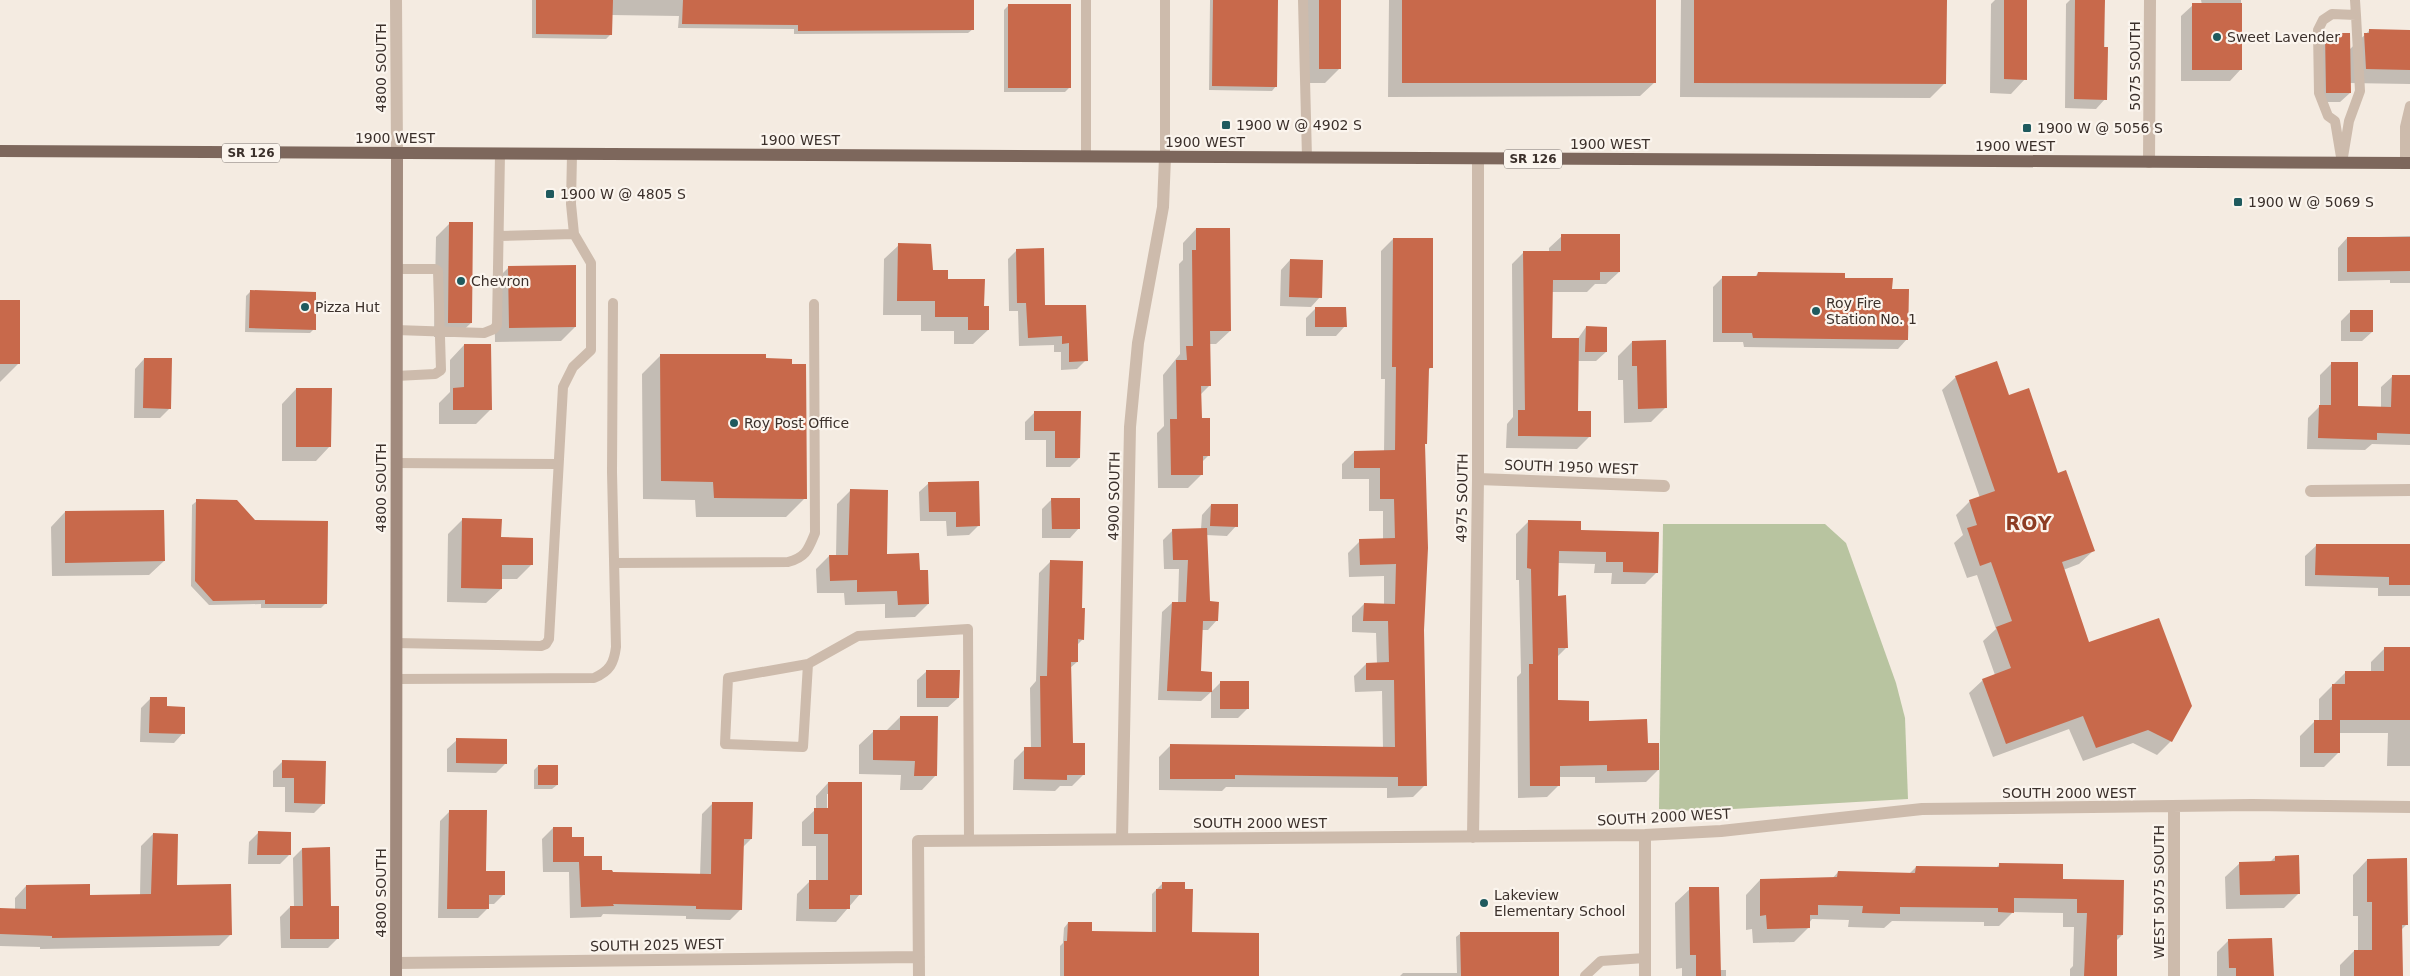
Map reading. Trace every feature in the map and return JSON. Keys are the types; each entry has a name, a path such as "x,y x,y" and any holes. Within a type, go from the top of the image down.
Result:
{"main road":[{"name":"1900 WEST","path":"0,151 2407,163"},
{"name":"4800 SOUTH","path":"396,976 397,153"}],"street":[{"name":"4800 SOUTH","path":"396,0 397,153"},
{"name":"5075 SOUTH","path":"2149,162 2150,0"},
{"name":"4900 SOUTH","path":"1122,839 1130,427 1138,343 1163,207 1165,157"},
{"name":"4975 SOUTH","path":"1473,836 1478,479 1478,159"},
{"name":"SOUTH 1950 WEST","path":"1478,479 1664,486"},
{"path":"2311,491 2410,490"},
{"name":"SOUTH 2000 WEST","path":"919,957 918,840 1645,835 1721,831 1922,809 2174,808 2252,805 2410,806"},
{"name":"WEST 5075 SOUTH","path":"2174,808 2174,976"},
{"path":"1645,835 1645,976"},
{"path":"919,957 919,976"},
{"name":"SOUTH 2025 WEST","path":"396,963 919,957"}],"lane":[{"path":"1086,0 1086,157"},
{"path":"1165,0 1165,157"},
{"path":"1303,0 1307,158"},
{"path":"2342,163 2349,121 2360,91 2356,0"},
{"path":"2342,163 2334,121 2328,116 2319,93 2318,30 2323,20 2332,14 2356,15"},
{"path":"2407,163 2405,127 2410,106"},
{"path":"396,330 484,333 494,329 497,325 500,154"},
{"path":"396,643 541,646 546,644 549,639 563,387 573,367 591,350 591,263 574,234 571,204 572,154"},
{"path":"499,236 574,234"},
{"path":"396,269 435,269 438,271 441,370 438,373 396,376"},
{"path":"396,679 594,678 603,674 614,662 616,647 612,472 613,303"},
{"path":"615,563 788,562 800,559 809,549 815,533 814,304"},
{"path":"396,463 558,464"},
{"path":"808,664 803,747 725,744 728,678 808,664 858,636 968,629 969,840"},
{"path":"1585,976 1602,960 1645,958"}],"green space":[{"path":"1663,524 1825,524 1846,543 1896,683 1905,718 1908,799 1699,811 1659,809"}],"building":[{"path":"536,0 613,0 612,35 536,34"},
{"path":"683,0 974,0 974,30 798,31 798,25 682,24"},
{"path":"1213,0 1278,0 1277,87 1212,86"},
{"path":"1319,0 1341,0 1341,69 1319,69"},
{"path":"1402,0 1656,0 1656,83 1402,83"},
{"path":"1694,0 1947,0 1946,84 1694,83"},
{"path":"2004,0 2027,0 2027,80 2004,79"},
{"path":"2075,0 2105,0 2104,47 2108,47 2107,100 2074,99"},
{"name":"Sweet Lavender","path":"2192,3 2242,3 2242,70 2192,70"},
{"path":"1008,4 1071,4 1071,88 1008,88"},
{"path":"2369,29 2410,30 2410,70 2366,69 2364,33 2369,33"},
{"path":"2325,33 2350,33 2351,93 2326,93"},
{"path":"449,222 473,222 472,323 448,323"},
{"path":"1196,228 1230,228 1231,331 1210,331 1211,386 1201,386 1202,418 1210,418 1210,456 1203,456 1203,475 1171,475 1170,419 1177,419 1176,360 1187,360 1186,346 1193,346 1192,250 1196,250"},
{"path":"1561,234 1620,234 1620,272 1600,272 1600,280 1553,280 1552,338 1579,338 1578,411 1591,411 1591,437 1518,436 1518,410 1525,410 1523,251 1561,251"},
{"path":"2347,237 2410,237 2410,271 2347,272"},
{"path":"1393,238 1433,238 1433,368 1429,368 1427,444 1425,444 1428,548 1424,630 1427,786 1398,786 1398,777 1235,775 1235,779 1170,779 1170,744 1395,747 1394,680 1366,680 1366,663 1389,662 1388,621 1363,621 1364,603 1395,604 1396,564 1360,565 1359,539 1395,538 1394,499 1380,499 1380,468 1354,468 1354,451 1395,450 1396,367 1392,367"},
{"path":"898,243 931,244 933,270 948,270 948,279 985,279 984,306 989,306 989,330 968,330 968,317 935,317 935,301 897,301"},
{"path":"1044,248 1045,305 1086,305 1088,361 1069,362 1069,343 1062,344 1062,336 1028,338 1026,303 1017,303 1016,249"},
{"path":"1290,259 1323,260 1322,298 1289,297"},
{"path":"576,265 576,327 509,328 508,266"},
{"name":"Roy Fire Station No. 1","path":"1758,272 1845,273 1845,278 1893,278 1892,289 1909,289 1908,340 1753,338 1752,333 1722,333 1722,276 1757,276"},
{"path":"250,290 316,292 316,330 249,328"},
{"path":"0,300 20,300 20,364 0,364"},
{"path":"1315,307 1346,307 1347,327 1315,327"},
{"path":"2350,310 2373,310 2373,332 2350,332"},
{"path":"1586,326 1607,327 1607,352 1585,352"},
{"path":"1666,340 1667,408 1638,409 1637,366 1632,366 1632,341"},
{"path":"464,344 491,344 492,410 453,410 453,388 464,387"},
{"name":"Roy Post Office","path":"660,354 766,354 766,358 792,359 792,364 806,364 807,499 714,498 713,482 661,481"},
{"path":"144,358 172,358 171,409 143,408"},
{"path":"1997,361 2009,395 2029,388 2058,473 2066,470 2095,551 2062,562 2089,642 2159,618 2192,706 2172,742 2148,730 2096,748 2083,716 2006,744 1982,679 2011,668 1996,627 2012,621 1991,562 1980,566 1967,528 1977,525 1969,500 1995,491 1955,376"},
{"path":"2331,362 2358,362 2358,406 2391,407 2392,375 2410,375 2410,434 2377,433 2377,440 2318,438 2319,405 2331,405"},
{"path":"296,388 332,388 331,447 296,447"},
{"path":"1034,411 1081,411 1080,458 1055,458 1055,431 1034,431"},
{"path":"979,481 980,526 956,527 956,512 929,512 928,482"},
{"path":"850,489 888,490 887,554 919,553 920,570 928,570 929,604 898,605 897,591 857,592 857,580 830,581 829,555 848,555"},
{"path":"1051,498 1080,498 1080,529 1052,529"},
{"path":"196,499 237,500 255,520 328,521 327,604 265,604 265,600 213,601 195,581"},
{"path":"1211,504 1238,504 1238,527 1210,526"},
{"path":"164,510 165,561 65,563 65,511"},
{"path":"462,518 502,519 501,537 533,538 533,565 502,565 502,589 461,588"},
{"path":"1528,520 1581,521 1581,530 1659,532 1658,573 1623,572 1623,562 1606,562 1606,552 1559,551 1558,596 1566,595 1568,648 1558,648 1558,700 1589,701 1589,721 1647,719 1648,743 1659,743 1659,770 1607,771 1607,765 1560,766 1560,786 1530,786 1529,664 1533,664 1531,569 1527,568"},
{"path":"1207,528 1210,601 1219,602 1218,621 1203,621 1201,671 1212,672 1212,692 1167,691 1172,602 1186,602 1188,560 1173,560 1172,529"},
{"path":"2316,544 2410,544 2410,585 2389,585 2389,577 2315,575"},
{"path":"1050,560 1083,561 1082,608 1085,608 1084,640 1078,639 1078,662 1071,662 1073,743 1085,743 1085,775 1067,775 1067,780 1024,779 1024,747 1041,747 1040,676 1047,676"},
{"path":"2384,647 2410,647 2410,720 2332,720 2332,684 2345,684 2345,671 2384,671"},
{"path":"926,670 960,670 959,698 926,698"},
{"path":"1220,681 1249,681 1249,709 1220,709"},
{"path":"150,697 167,697 167,706 185,707 185,734 149,733"},
{"path":"900,716 938,716 937,776 914,776 915,761 873,760 873,730 900,730"},
{"path":"2314,720 2340,720 2340,753 2314,753"},
{"path":"456,738 507,739 507,764 456,763"},
{"path":"282,760 326,761 325,804 294,803 294,778 282,778"},
{"path":"538,765 558,765 558,785 538,785"},
{"path":"828,782 862,782 862,895 850,895 850,909 809,909 809,880 828,880 828,834 814,834 814,808 828,808"},
{"path":"712,802 753,802 752,839 744,839 742,910 696,909 696,906 613,904 614,906 581,907 579,862 553,862 553,827 572,827 572,837 584,837 584,856 602,856 602,870 612,870 613,872 711,874"},
{"path":"449,810 487,810 486,871 505,871 505,895 489,895 489,909 447,909"},
{"path":"258,831 291,832 291,855 257,855"},
{"path":"153,833 178,834 177,885 231,884 232,935 52,938 52,936 0,934 0,908 26,909 26,885 90,884 90,895 151,894"},
{"path":"330,847 331,906 339,906 339,939 290,939 290,906 303,906 302,848"},
{"path":"2299,855 2300,894 2240,895 2239,862 2275,861 2275,856"},
{"path":"2407,858 2408,925 2402,925 2403,976 2354,976 2354,950 2372,950 2372,902 2367,902 2367,859"},
{"path":"1999,863 2063,864 2063,879 2124,880 2123,935 2117,935 2117,976 2084,976 2087,913 2077,913 2077,899 2014,898 2014,913 1998,912 1998,908 1900,907 1900,914 1862,913 1863,906 1818,905 1818,915 1810,915 1810,928 1767,929 1766,915 1760,916 1760,879 1837,877 1838,871 1915,873 1916,866 1999,867"},
{"path":"1162,882 1185,882 1185,889 1193,889 1192,932 1259,933 1259,976 1064,976 1064,941 1067,941 1068,922 1092,922 1092,931 1156,932 1156,889 1162,889"},
{"path":"1689,887 1719,887 1721,976 1696,976 1696,955 1690,955"},
{"path":"1460,932 1559,932 1559,976 1461,976"},
{"path":"2272,938 2274,976 2236,976 2236,968 2229,968 2228,939"}],"place":[{"name":"Sweet Lavender","path":"2217,37"},
{"name":"1900 W @ 4902 S","path":"1226,125"},
{"name":"1900 W @ 5056 S","path":"2027,128"},
{"name":"1900 W @ 4805 S","path":"550,194"},
{"name":"1900 W @ 5069 S","path":"2238,202"},
{"name":"Chevron","path":"461,281"},
{"name":"Pizza Hut","path":"305,307"},
{"name":"Roy Fire Station No. 1","path":"1816,311"},
{"name":"Roy Post Office","path":"734,423"},
{"name":"Lakeview Elementary School","path":"1484,903"}],"district":[{"name":"ROY","path":"2029,523"}]}
